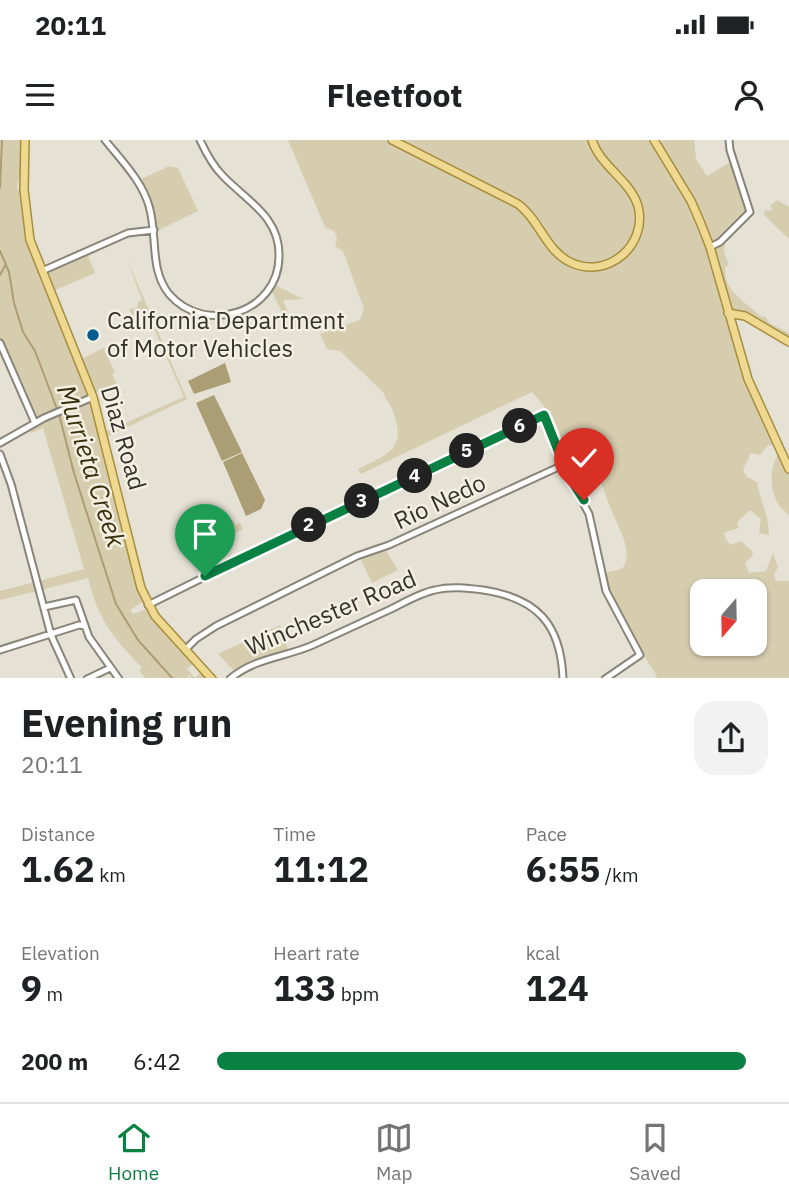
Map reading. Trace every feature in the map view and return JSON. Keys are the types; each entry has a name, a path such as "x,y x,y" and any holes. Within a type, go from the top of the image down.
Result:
{"main road":[{"name":"Diaz Road","path":"27,140 26,192 30,240 93,397 141,588 148,605 212,678"},
{"path":"392,140 518,204 532,217 557,254 575,265 591,267 607,265 625,254 636,236 639,220 634,198 598,153 592,140"},
{"path":"654,140 691,201 710,247 748,379 789,469"},
{"path":"728,313 749,318 789,342"}],"street":[{"path":"105,140 142,189 149,204 154,230 155,264 169,294 192,311 212,316 240,312 259,300 273,283 278,266 277,237 271,223 259,209 221,174 200,140"},
{"path":"710,247 720,242 750,212 729,140"},
{"path":"42,271 128,233 154,230"},
{"path":"0,343 34,424"},
{"path":"0,443 93,397"},
{"path":"148,605 338,511 544,415 563,465 589,514 606,591 640,655 606,678"},
{"path":"0,454 11,484 51,635 71,678"},
{"name":"Rio Nedo","path":"185,650 196,639 218,626 357,556 389,545 563,465"},
{"name":"Winchester Road","path":"230,678 251,665 311,646 419,595 439,589 457,588 505,594 534,608 548,622 557,639 563,678"},
{"path":"44,607 76,600 94,645 119,678"},
{"path":"0,650 79,625 85,626"},
{"path":"87,678 110,668"}],"shaded area":[{"path":"0,140 23,140 22,180 18,180 17,189 23,190 31,251 89,395 84,399 68,402 68,405 91,402 143,602 130,610 133,614 147,609 193,664 187,669 195,678 187,673 189,678 145,678 139,670 142,668 115,637 102,617 88,578 41,590 39,581 84,569 43,428 31,433 30,431 39,423 0,338"},
{"path":"288,140 386,140 521,208 553,251 591,269 629,251 640,213 593,140 652,140 704,234 744,381 776,446 768,445 760,455 751,453 743,470 747,477 757,482 768,521 769,535 759,533 761,519 750,510 737,522 739,528 725,532 724,535 730,545 741,541 752,551 753,555 745,563 749,573 766,571 773,553 778,567 774,575 776,581 789,581 789,678 655,678 657,676 619,613 604,573 622,569 627,556 598,475 579,482 553,417 532,392 361,474 358,469 386,455 392,449 398,434 397,424 383,392 340,351 327,349 320,334 360,320 364,309 343,251 335,246 337,237 334,231 325,227"},
{"path":"396,140 590,140 634,202 638,218 630,244 610,262 586,266 560,254 530,212"},
{"path":"664,140 694,140 696,159 707,176 732,161 749,212 717,241 715,239 710,242 660,143"},
{"path":"169,166 178,168 198,211 157,231 153,207 139,180"},
{"path":"777,200 789,207 789,239 764,215 765,210 773,211 770,206"},
{"path":"725,239 724,252 729,265 725,267 728,284 762,317 765,316 769,323 789,333 789,341 732,312 713,250"},
{"path":"87,253 95,273 53,291 46,272"},
{"path":"127,259 187,399 106,437 105,432 184,397 151,322 137,327 129,309 137,308 138,302 142,300"},
{"path":"275,285 303,299 283,300 291,320 313,320 291,330 271,290"},
{"path":"105,347 117,383 94,393 82,359"},
{"path":"225,363 231,382 194,394 188,381"},
{"path":"214,395 242,452 222,461 196,403"},
{"path":"779,452 789,471 789,515 777,502 772,486 773,468"},
{"path":"242,453 265,500 261,509 246,516 223,462"},
{"path":"233,520 235,525 240,523 243,529 193,554 188,543 193,538"},
{"path":"385,549 398,570 372,583 360,558"},
{"path":"35,582 37,591 0,600 0,591"},
{"path":"280,625 288,650 256,659 234,671 218,654"},
{"path":"201,672 207,678 195,678"}],"waterway":[{"name":"Murrieta Creek","path":"0,188 2,140"},
{"name":"Murrieta Creek","path":"0,251 9,272 14,303 23,332 35,351 57,409"},
{"path":"0,275 6,264"},
{"name":"Murrieta Creek","path":"59,414 74,473 116,604 138,640 172,678"}],"place":[{"name":"California Department of Motor Vehicles","path":"93,335"}],"route":[{"path":"205,576 544,415 568,475 584,500"}]}
